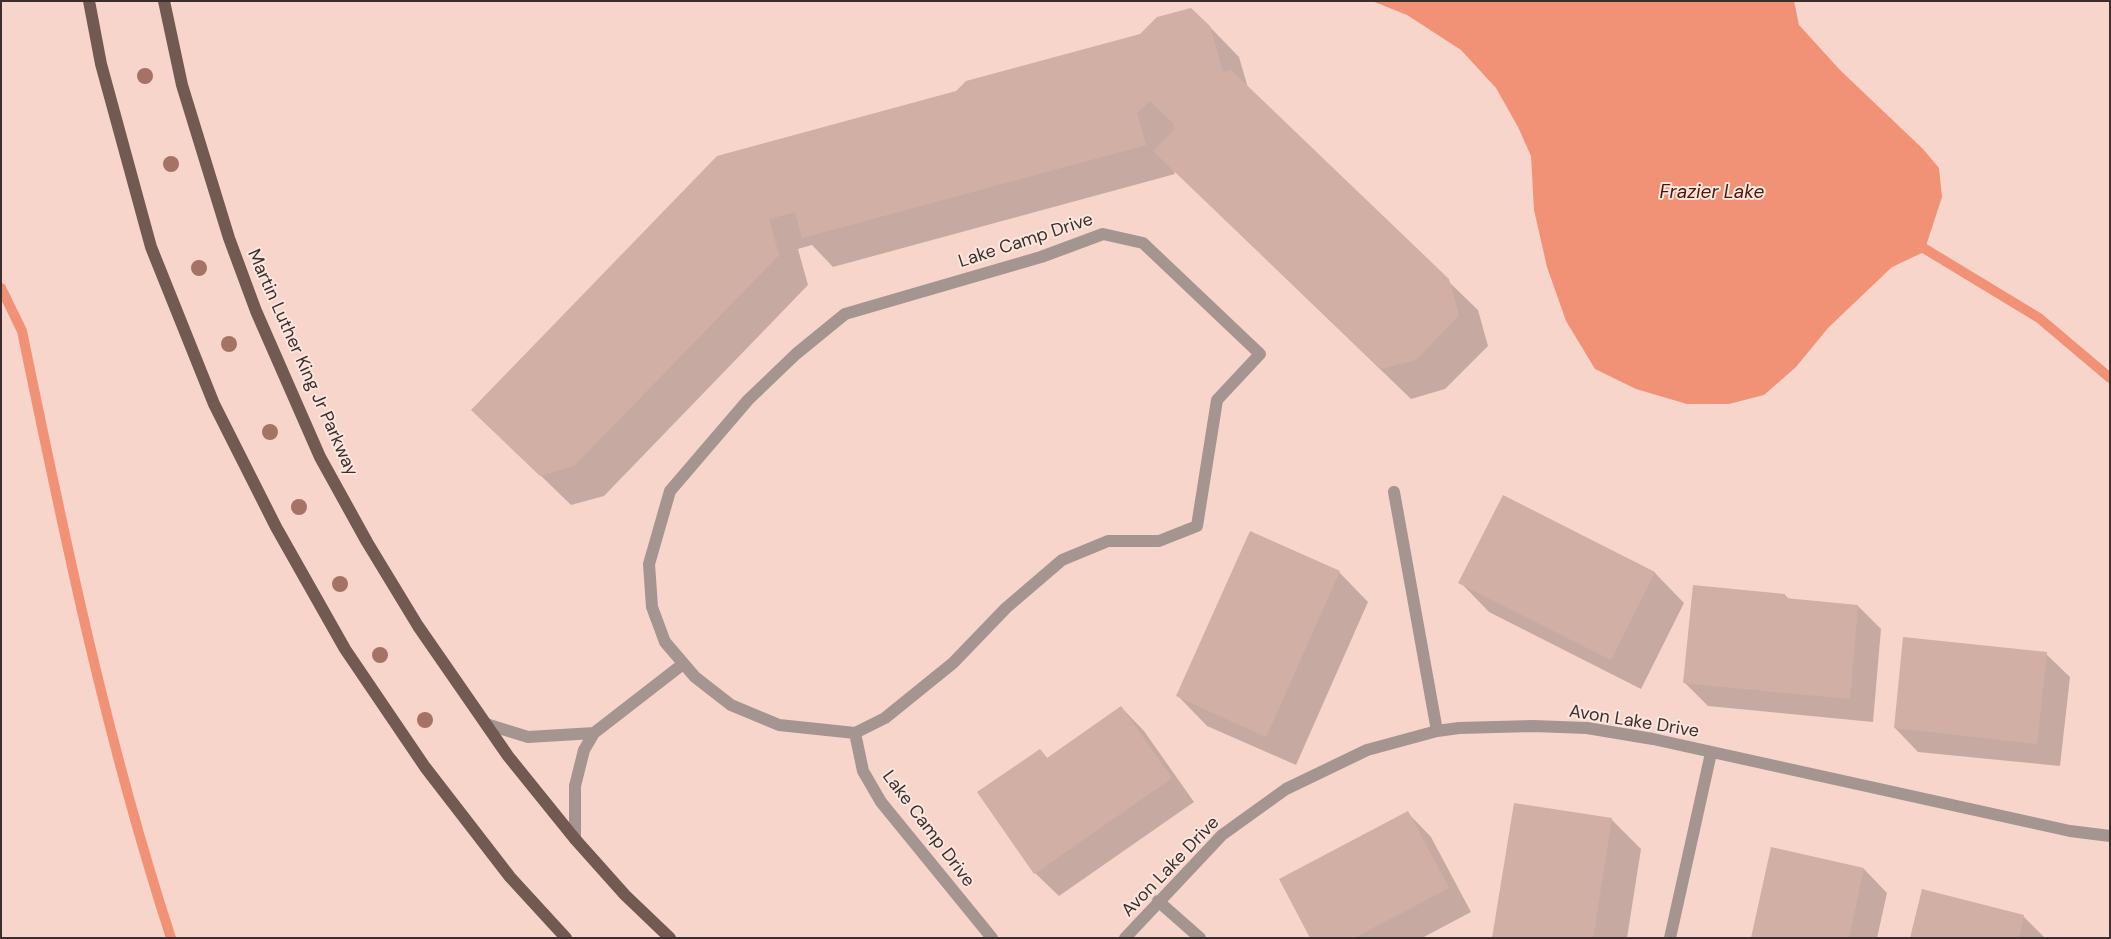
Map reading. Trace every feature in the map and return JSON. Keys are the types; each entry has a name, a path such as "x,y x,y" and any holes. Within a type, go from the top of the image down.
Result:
{"main road":[{"path":"89,1 101,64 151,247 214,404 276,527 345,649 425,767 510,877 566,938"},
{"name":"Martin Luther King Jr Parkway","path":"164,1 182,85 229,238 256,311 320,457 367,542 418,626 508,756 575,839 625,894 670,938"}],"street":[{"name":"Lake Camp Drive","path":"1103,234 1144,243 1260,354 1217,400 1197,526 1159,541 1108,541 1062,560 1006,608 953,663 885,718 855,733 779,726 731,705 695,677 684,664 665,642 652,607 650,564 670,491 748,400 796,354 844,314 1042,257 1103,234"},
{"path":"1394,492 1437,731"},
{"path":"575,839 575,786 584,750 594,733 684,664"},
{"path":"486,724 528,736 594,733"},
{"name":"Avon Lake Drive","path":"1125,938 1222,835 1286,789 1367,750 1437,731 1524,726 1588,728 1653,739 2070,831 2110,836"},
{"name":"Lake Camp Drive","path":"855,733 863,771 881,802 992,938"},
{"path":"1670,938 1711,753"},
{"path":"1158,902 1200,938"}],"water":[{"name":"Frazier Lake","path":"1372,1 1794,1 1799,25 1840,70 1923,149 1939,168 1942,197 1924,252 1892,267 1828,328 1796,367 1764,395 1729,404 1687,404 1636,389 1595,369 1566,321 1547,267 1534,210 1531,156 1518,127 1496,88 1461,50 1407,15"}],"building":[{"path":"1191,8 1210,26 1223,72 1231,70 1449,279 1459,315 1416,360 1380,369 1153,151 1175,129 1173,123 1150,101 1137,113 1146,145 802,238 795,212 769,219 779,255 574,466 540,476 471,410 717,156 956,91 966,81 1140,34 1157,17"},
{"path":"1503,495 1655,572 1611,660 1458,583"},
{"path":"1250,531 1340,571 1266,737 1176,696"},
{"path":"1693,585 1785,594 1785,598 1858,605 1850,699 1683,683"},
{"path":"1903,637 2047,652 2037,744 1894,728"},
{"path":"1121,706 1172,778 1034,874 977,792 1040,749 1047,758"},
{"path":"1514,803 1612,818 1593,938 1492,938"},
{"path":"1408,811 1449,888 1354,938 1310,938 1279,879"},
{"path":"1771,847 1864,868 1849,938 1751,938"},
{"path":"1922,889 2024,915 2019,938 1910,938"}],"waterway":[{"path":"1912,241 2039,318 2110,378"},
{"path":"1,288 22,331 70,560 106,712 126,788 171,938"}]}
